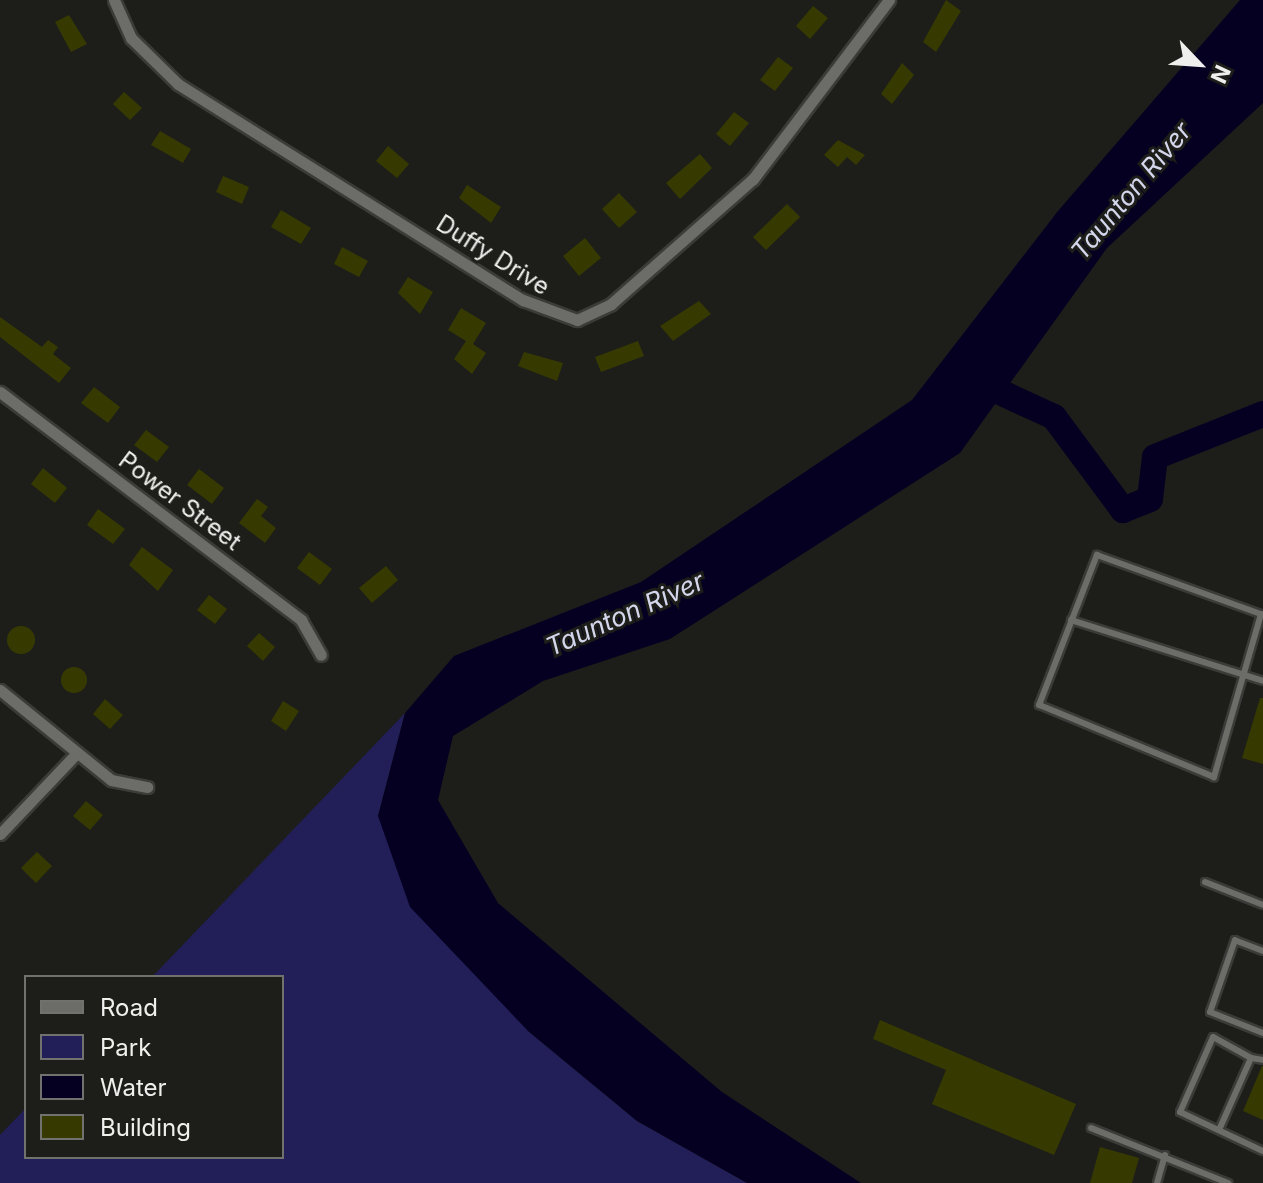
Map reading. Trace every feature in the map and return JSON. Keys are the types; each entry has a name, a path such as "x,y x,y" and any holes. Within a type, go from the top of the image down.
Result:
{"street":[{"name":"Duffy Drive","path":"114,0 131,38 178,84 534,307 577,320 611,304 763,170 889,0"},
{"name":"Power Street","path":"0,392 301,620 321,655"},
{"path":"0,690 111,780 147,787"},
{"path":"0,834 77,753"}],"lane":[{"path":"1097,555 1262,613 1247,677 1214,777 1039,705 1071,620 1097,555"},
{"path":"1071,620 1263,681"},
{"path":"1205,882 1263,905"},
{"path":"1263,951 1235,940 1210,1012 1263,1033"},
{"path":"1263,1060 1251,1058 1213,1037 1180,1112 1263,1151"},
{"path":"1219,1130 1251,1058"},
{"path":"1091,1128 1165,1155 1213,1180 1228,1183"},
{"path":"1157,1183 1165,1155"}],"green space":[{"path":"405,713 378,816 528,1031 637,1121 747,1183 0,1183 0,1135 24,1110 24,1159 284,1159 284,975 154,975"}],"water":[{"name":"Taunton River","path":"1240,0 1263,0 1263,103 1107,248 960,453 670,639 543,681 453,736 438,800 498,903 722,1092 861,1183 747,1183 637,1121 528,1031 410,907 378,816 405,713 454,656 641,582 912,400 1058,211"}],"building":[{"path":"946,0 961,11 936,52 923,42"},
{"path":"813,6 828,18 810,39 796,26"},
{"path":"69,15 87,44 71,52 55,22"},
{"path":"778,57 793,68 775,91 760,80"},
{"path":"902,63 914,75 892,104 881,94"},
{"path":"124,92 142,108 130,120 113,104"},
{"path":"734,112 749,123 730,146 716,134"},
{"path":"160,131 191,149 183,163 151,145"},
{"path":"838,140 865,155 856,165 847,157 838,167 824,155"},
{"path":"388,146 409,164 397,178 376,161"},
{"path":"700,154 712,168 680,199 666,183"},
{"path":"223,176 249,187 242,204 216,192"},
{"path":"467,185 501,207 491,223 459,198"},
{"path":"619,193 637,212 619,228 602,209"},
{"path":"787,204 800,217 766,250 753,237"},
{"path":"281,210 311,228 301,244 271,227"},
{"path":"585,238 601,258 579,276 563,256"},
{"path":"342,247 368,261 359,277 334,264"},
{"path":"408,277 433,292 420,314 398,293"},
{"path":"699,301 711,314 673,341 660,326"},
{"path":"461,308 486,323 473,344 486,353 472,374 454,359 466,341 448,330"},
{"path":"0,317 42,347 48,340 58,347 53,354 71,368 59,383 0,337"},
{"path":"638,341 644,356 601,372 595,357"},
{"path":"524,352 563,363 557,381 518,366"},
{"path":"94,387 120,407 108,423 81,403"},
{"path":"146,430 169,447 157,462 134,445"},
{"path":"43,468 67,488 55,503 31,484"},
{"path":"199,469 224,488 212,504 187,485"},
{"path":"257,499 268,507 261,516 276,528 265,543 239,523"},
{"path":"98,509 125,529 113,544 87,525"},
{"path":"142,547 173,570 158,591 129,565"},
{"path":"309,552 332,569 320,585 297,568"},
{"path":"386,566 398,580 372,603 359,588"},
{"path":"209,595 227,609 215,624 197,610"},
{"path":"21,626 31,630 35,640 31,650 21,654 11,650 7,640 11,630"},
{"path":"259,633 275,647 263,661 247,646"},
{"path":"74,667 83,671 87,680 83,689 74,693 65,689 61,680 65,671"},
{"path":"1260,698 1263,698 1263,764 1242,758"},
{"path":"105,699 123,715 110,729 93,714"},
{"path":"283,701 299,711 286,731 271,721"},
{"path":"86,801 103,815 90,830 73,816"},
{"path":"37,852 52,866 36,883 21,868"},
{"path":"880,1020 1076,1104 1054,1155 932,1104 946,1070 873,1039"},
{"path":"1263,1066 1263,1120 1243,1111"},
{"path":"1100,1147 1139,1158 1132,1183 1090,1183"}],"waterway":[{"path":"976,381 1054,417 1123,510 1150,499 1155,457 1263,414"}]}
